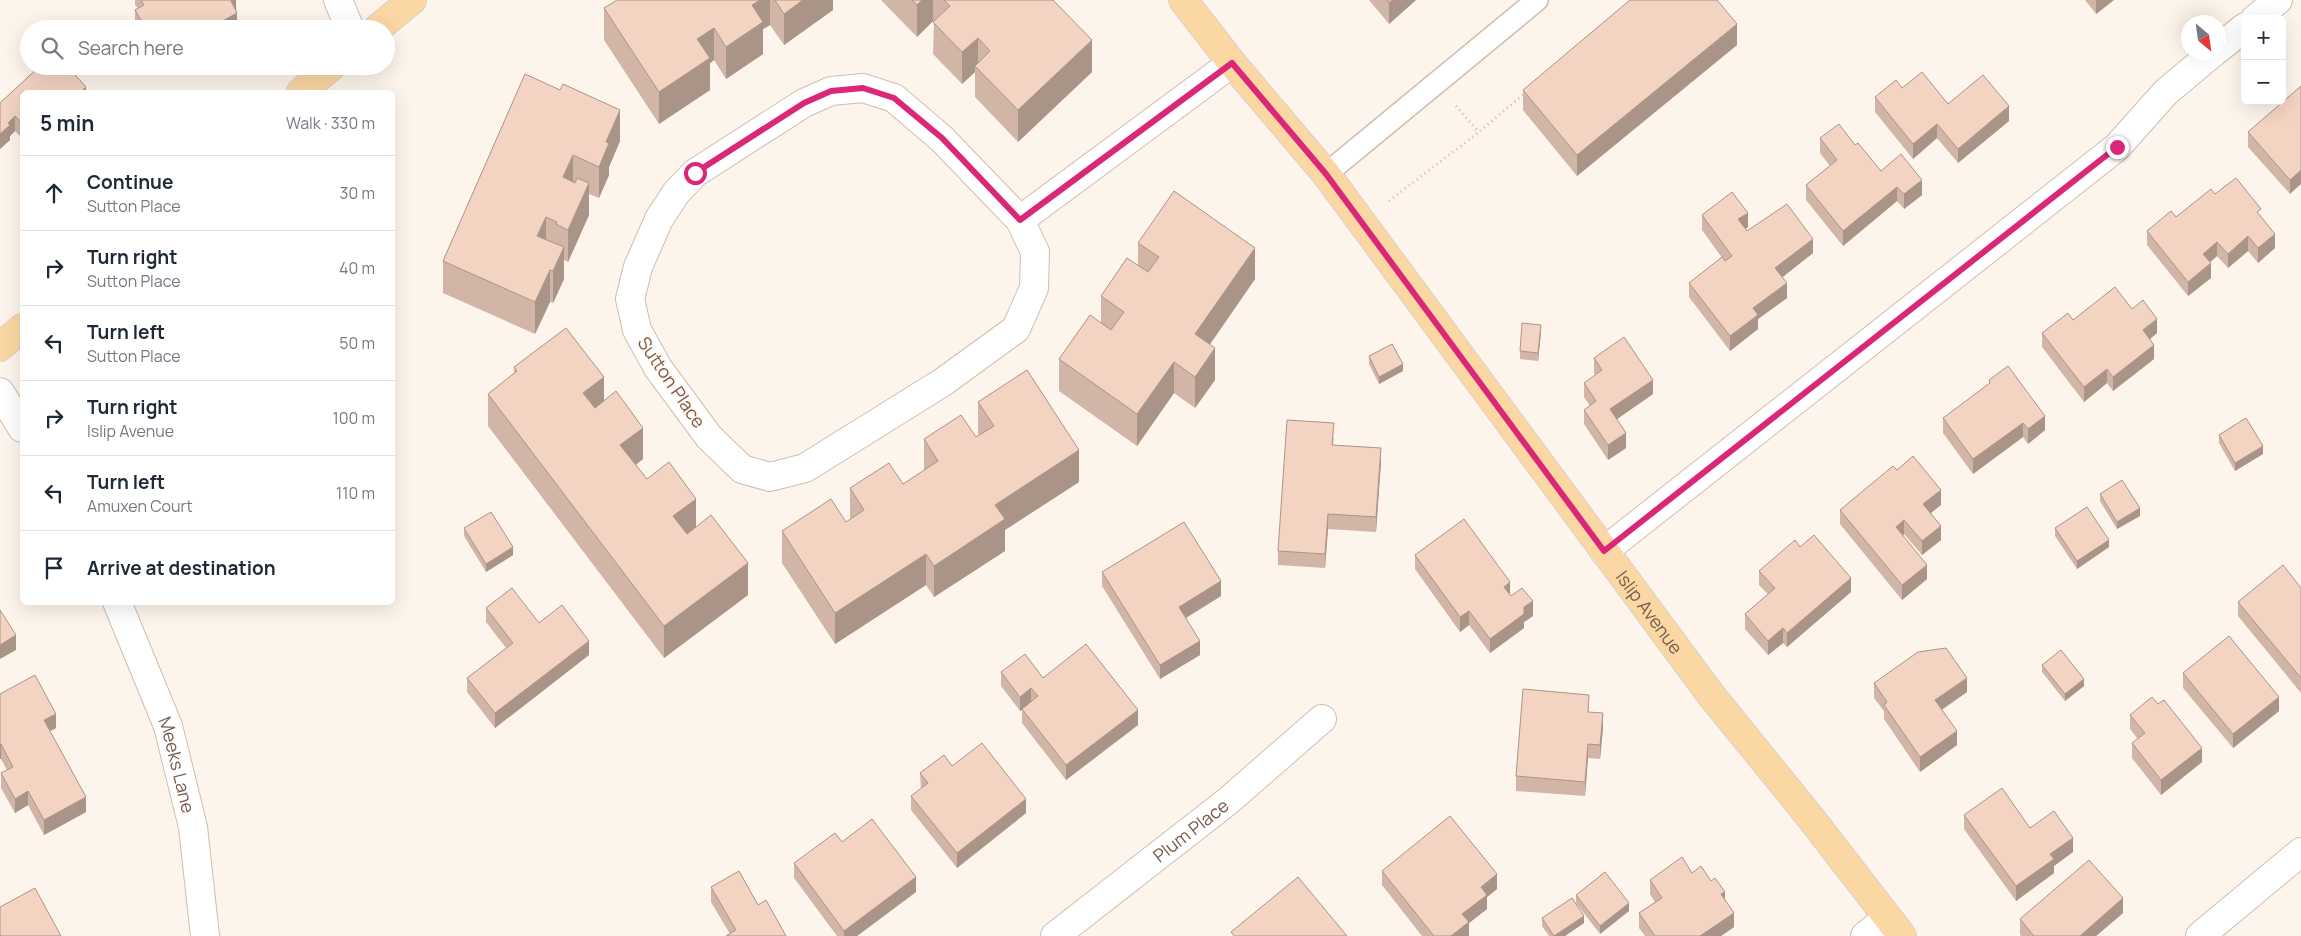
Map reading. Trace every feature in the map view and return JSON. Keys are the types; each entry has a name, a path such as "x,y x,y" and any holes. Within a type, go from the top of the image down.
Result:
{"main road":[{"path":"388,20 412,0"},
{"name":"Islip Avenue","path":"1184,0 1232,63 1326,174 1711,695 1810,817 1894,927"},
{"path":"303,90 321,75"},
{"path":"0,347 20,330"}],"street":[{"path":"338,0 346,20"},
{"path":"2260,15 2278,0"},
{"path":"2226,42 2241,30"},
{"path":"1604,551 2117,147 2166,92 2204,60"},
{"path":"1020,220 1232,63"},
{"name":"Sutton Place","path":"863,88 894,98 942,138 1020,220 1035,252 1034,288 1016,329 943,382 806,468 770,477 742,469 709,437 658,368 637,330 630,299 638,267 659,219 676,193 695,173 804,103 831,91 863,88"},
{"path":"0,392 20,425"},
{"name":"Meeks Lane","path":"118,605 168,726 193,827 206,936"},
{"name":"Plum Place","path":"1055,936 1228,801 1322,719"},
{"path":"2200,936 2301,852"},
{"path":"1865,936 1894,927"}],"lane":[{"path":"1326,174 1537,0"}],"path":[{"path":"1388,201 1478,132 1531,88"}],"building":[{"path":"141,0 232,0 237,13 224,20 141,20 135,10 144,5"},
{"path":"617,0 760,0 752,5 763,22 726,47 714,28 697,39 710,58 659,92 604,8"},
{"path":"775,0 803,0 784,14"},
{"path":"912,0 922,0 917,5"},
{"path":"944,0 1053,0 1092,40 1018,110 975,66 990,51 978,38 962,52 933,22 950,6"},
{"path":"1630,0 1717,0 1737,24 1577,155 1523,90"},
{"path":"1922,72 1948,104 1983,75 2009,106 1958,149 1937,124 1913,144 1875,97 1896,80 1902,88"},
{"path":"525,74 560,90 563,84 620,110 606,142 609,143 599,167 573,155 563,177 575,183 577,178 589,183 568,230 546,217 537,236 564,247 553,271 550,270 535,302 443,261"},
{"path":"30,75 75,75 86,87 83,90 20,90 20,121 15,116 8,123 10,125 0,134 0,103"},
{"path":"2301,86 2301,170 2290,180 2248,132 2279,105 2286,105 2286,99"},
{"path":"1839,124 1855,145 1858,143 1881,171 1901,154 1922,180 1904,194 1897,187 1843,231 1806,185 1837,160 1820,138"},
{"path":"2236,178 2261,209 2257,212 2275,234 2258,248 2248,236 2228,254 2217,242 2203,254 2211,263 2188,282 2147,231 2171,211 2176,217 2211,189 2215,194"},
{"path":"1174,191 1255,248 1195,334 1215,348 1195,377 1174,362 1137,414 1059,359 1090,315 1111,330 1124,312 1101,296 1127,258 1148,272 1159,257 1138,243"},
{"path":"1732,192 1748,213 1738,219 1747,231 1787,204 1813,239 1775,268 1787,283 1753,308 1758,315 1730,336 1689,283 1722,257 1725,261 1732,256 1702,215"},
{"path":"2115,287 2132,309 2143,300 2157,319 2143,330 2154,345 2113,377 2107,369 2084,387 2042,333 2068,313 2073,320"},
{"path":"1522,323 1541,325 1538,353 1520,351"},
{"path":"566,328 604,377 583,393 595,408 616,391 643,428 620,445 647,479 669,462 696,499 673,516 687,534 711,515 748,563 664,626 488,394 517,371 514,367"},
{"path":"1624,337 1653,380 1610,409 1626,433 1608,445 1584,410 1596,401 1584,383 1602,370 1594,358"},
{"path":"1392,344 1403,364 1379,377 1369,356"},
{"path":"2008,366 2045,416 2028,429 2023,423 1973,459 1943,418 1990,383 1989,380"},
{"path":"1027,370 1079,450 995,505 1005,519 934,566 926,554 835,613 782,531 831,499 846,522 864,510 850,488 889,463 903,484 938,461 924,439 961,415 976,437 994,426 978,402"},
{"path":"2246,418 2263,446 2235,463 2219,435"},
{"path":"1287,420 1334,423 1332,445 1381,448 1376,517 1328,514 1325,554 1278,551"},
{"path":"1913,456 1941,490 1923,504 1941,526 1922,541 1904,520 1896,527 1927,565 1902,585 1840,510 1893,466 1897,470"},
{"path":"2122,480 2140,508 2117,522 2100,494"},
{"path":"2087,507 2109,540 2077,561 2055,528"},
{"path":"491,512 513,547 486,564 464,528"},
{"path":"1464,519 1510,582 1504,587 1511,596 1522,588 1533,601 1524,607 1524,614 1490,639 1469,611 1460,617 1415,555"},
{"path":"1184,522 1221,581 1179,607 1200,641 1160,665 1102,572"},
{"path":"1814,535 1851,578 1787,633 1783,628 1768,641 1745,614 1775,588 1759,571 1795,540 1800,547"},
{"path":"2283,565 2301,588 2301,678 2238,602"},
{"path":"512,588 539,623 562,605 589,641 495,713 467,678 513,643 486,608"},
{"path":"0,610 16,635 0,645"},
{"path":"2229,636 2279,697 2233,734 2183,673"},
{"path":"1086,644 1138,710 1066,765 1022,709 1038,696 1031,688 1020,697 1001,672 1025,654 1043,678"},
{"path":"1946,648 1967,678 1935,700 1957,731 1920,757 1884,705 1887,702 1874,683 1918,652"},
{"path":"2061,650 2084,679 2065,694 2042,665"},
{"path":"35,675 56,714 44,720 86,797 44,820 28,791 15,799 1,773 13,767 0,745 0,694"},
{"path":"1523,689 1589,695 1588,712 1603,713 1600,745 1588,744 1585,782 1516,776"},
{"path":"2152,697 2158,704 2164,700 2202,748 2161,780 2132,743 2145,733 2130,715"},
{"path":"982,743 1026,799 957,853 911,796 928,783 920,773 944,755 952,766"},
{"path":"2002,788 2030,828 2054,811 2073,838 2050,854 2054,859 2016,886 1964,815"},
{"path":"1450,816 1497,874 1481,887 1487,895 1462,914 1469,922 1451,936 1434,936 1382,871"},
{"path":"872,819 916,877 844,931 794,863 835,833 842,842"},
{"path":"1682,857 1692,873 1701,866 1711,881 1715,878 1725,892 1721,894 1734,913 1700,936 1655,936 1639,913 1662,898 1650,880"},
{"path":"2089,860 2123,898 2080,936 2034,936 2020,919"},
{"path":"739,871 758,905 766,900 786,936 726,936 736,930 711,887"},
{"path":"1605,872 1629,903 1600,926 1576,895"},
{"path":"1298,877 1347,936 1234,936 1231,932"},
{"path":"35,888 61,936 0,936 0,907"},
{"path":"1572,898 1584,916 1554,936 1542,918"}],"route":[{"path":"695,173 804,103 831,91 863,88 894,98 942,138 1020,220 1232,63 1326,174 1604,551 2117,147"}]}
